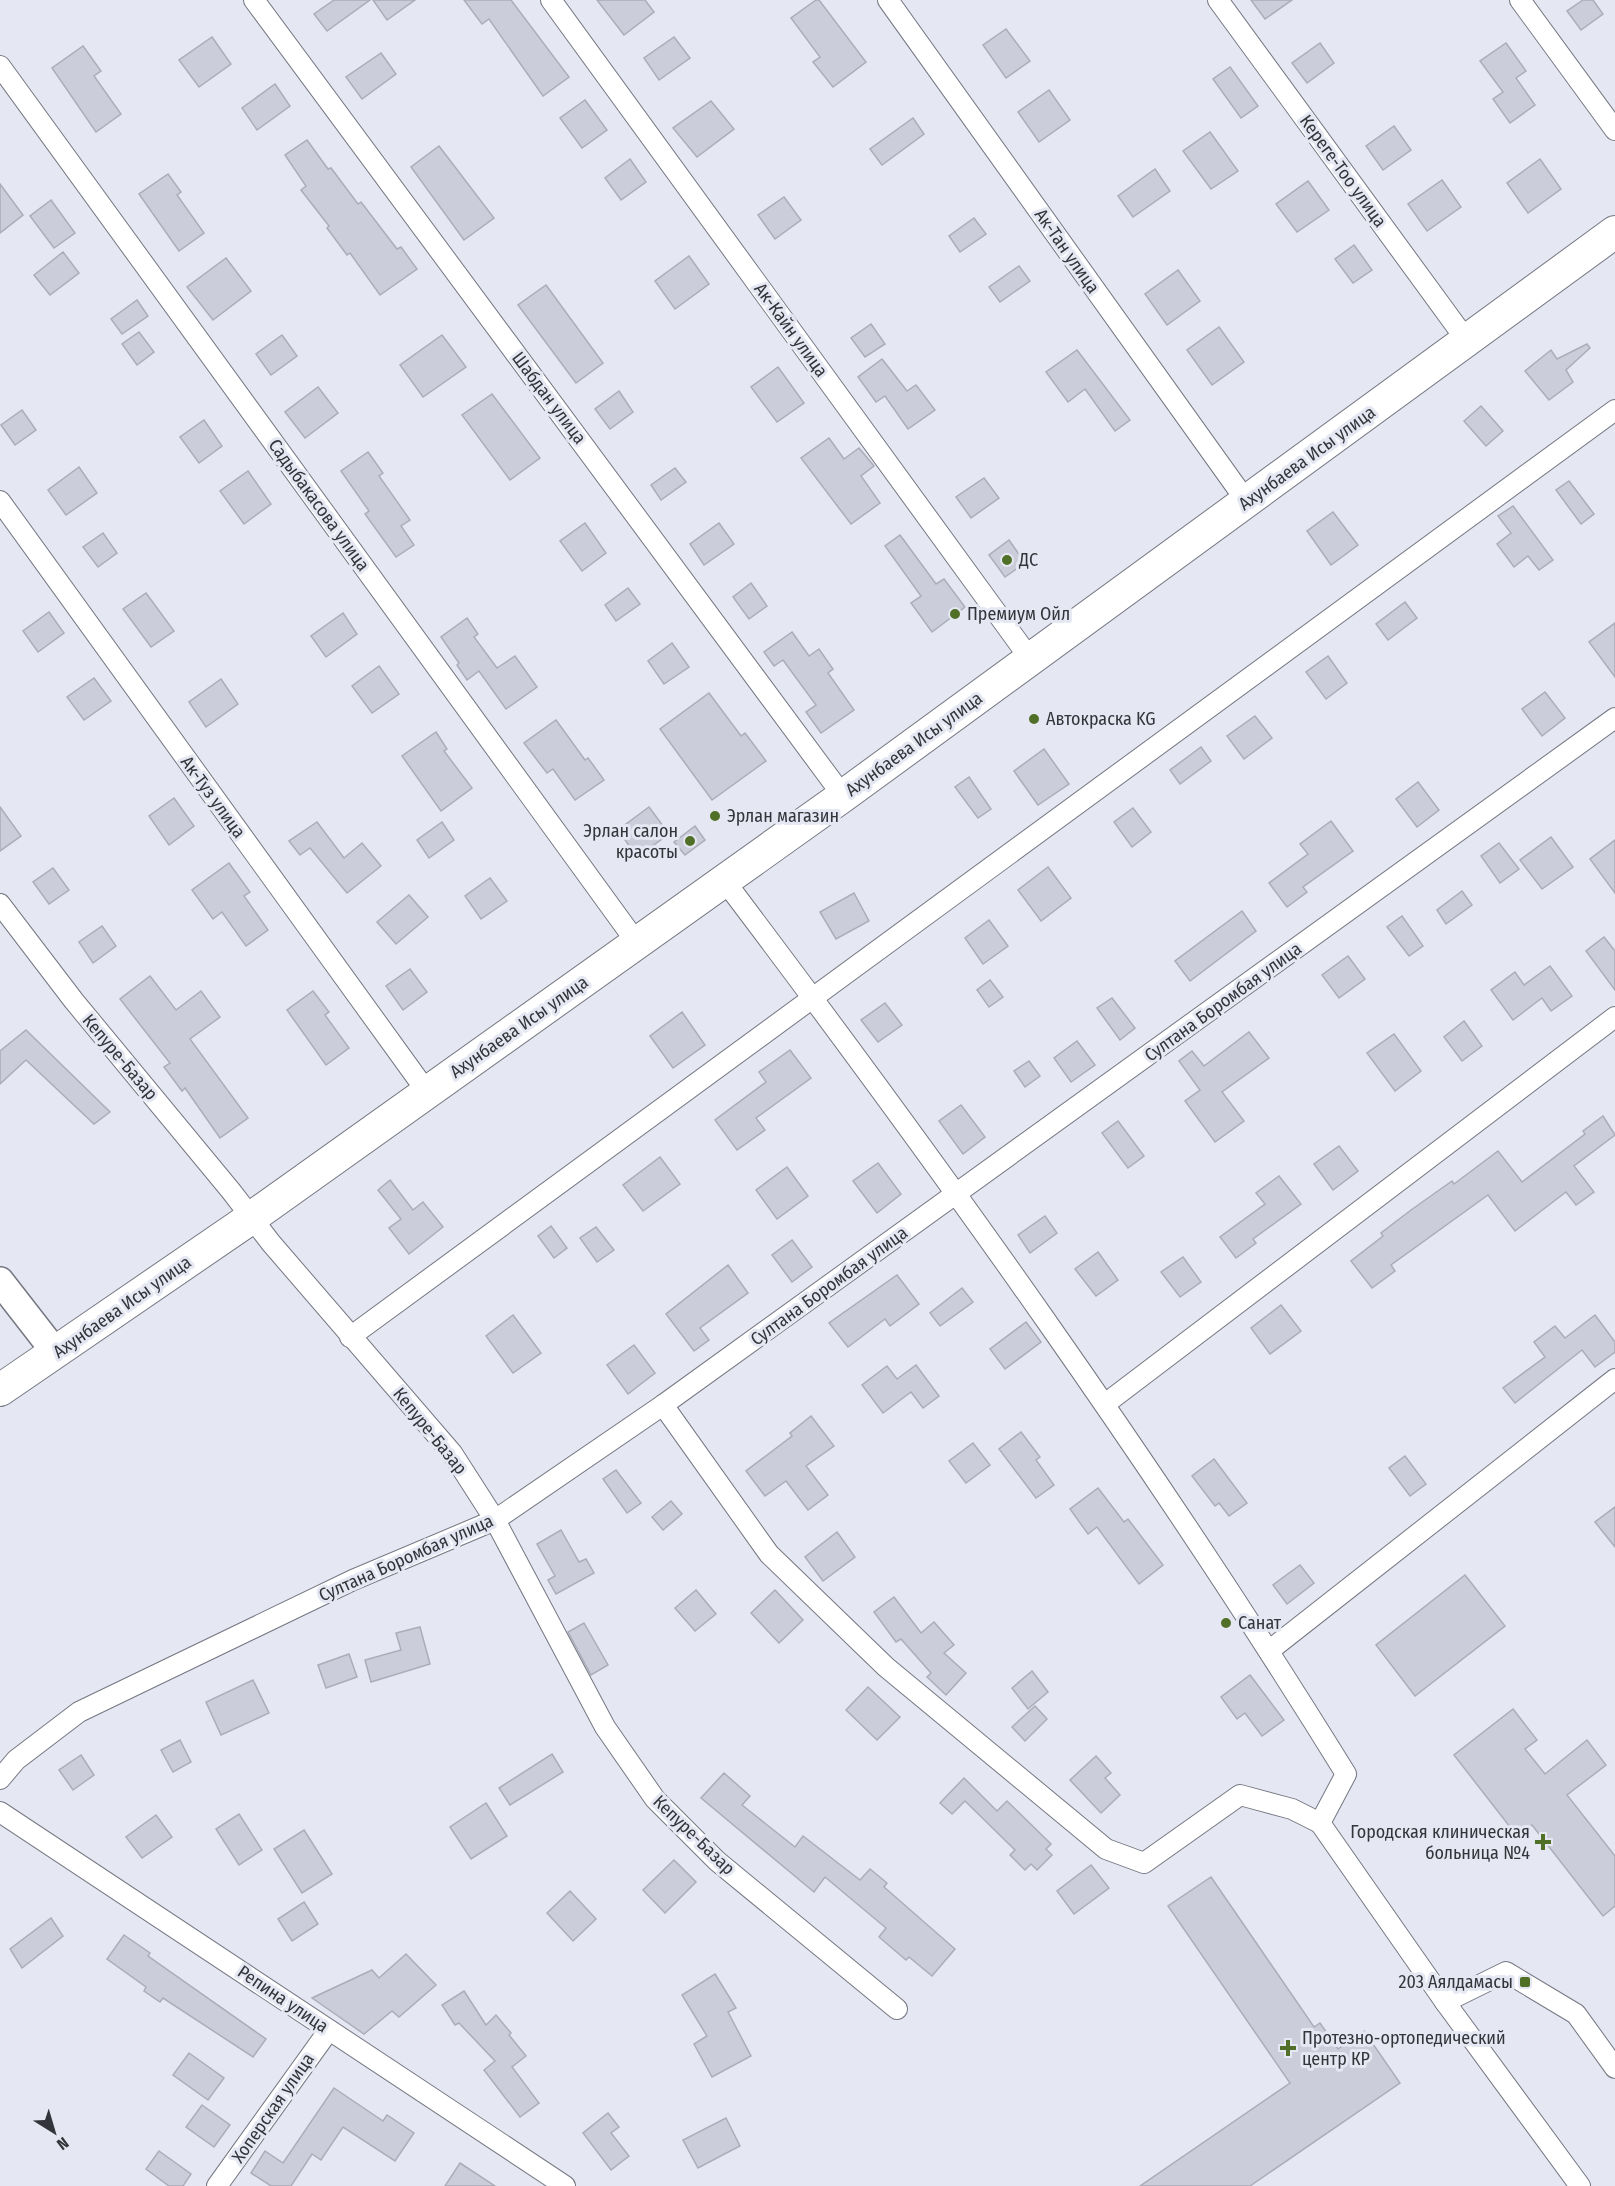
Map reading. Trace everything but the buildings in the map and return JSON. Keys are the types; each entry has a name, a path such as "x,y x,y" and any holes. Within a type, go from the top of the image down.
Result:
{"main road":[{"name":"Ахунбаева Исы улица","path":"0,1390 251,1218 843,796 1615,232"}],"street":[{"name":"Шабдан улица","path":"254,0 843,796"},
{"name":"Ак-Кайн улица","path":"551,0 1031,660"},
{"name":"Ак-Тан улица","path":"888,0 1247,502"},
{"name":"Кереге-Тоо улица","path":"1218,0 1467,341"},
{"path":"1520,0 1615,130"},
{"name":"Садыбакасова улица","path":"0,66 637,943"},
{"path":"350,1337 1615,410"},
{"name":"Ак-Туз улица","path":"0,501 427,1092"},
{"name":"Султана Боромбая улица","path":"0,1779 16,1760 79,1712 353,1580 495,1520 663,1405 1615,718"},
{"path":"724,880 958,1193 1105,1404 1270,1650 1346,1774 1320,1823"},
{"name":"Кепуре-Базар","path":"0,904 74,1001 251,1218 350,1337 452,1453 495,1520 605,1727 655,1799 717,1861 897,2009"},
{"path":"1105,1404 1615,1017"},
{"path":"0,1281 56,1353"},
{"path":"1270,1650 1615,1379"},
{"path":"663,1405 769,1554 886,1667 1106,1850 1144,1863 1240,1795 1292,1809 1320,1823 1445,2002 1580,2186"},
{"name":"Репина улица","path":"0,1812 565,2186"},
{"path":"1445,2002 1506,1972 1576,2014 1615,2068"},
{"name":"Хоперская улица","path":"217,2186 329,2030"}],"place":[{"name":"ДС","path":"1007,560"},
{"name":"Премиум Ойл","path":"955,614"},
{"name":"Автокраска KG","path":"1034,719"},
{"name":"Эрлан магазин","path":"715,816"},
{"name":"Эрлан салон красоты","path":"690,841"},
{"name":"Санат","path":"1226,1623"},
{"name":"Городская клиническая больница №4","path":"1543,1842"},
{"name":"203 Аялдамасы","path":"1525,1982"},
{"name":"Протезно-ортопедический центр КР","path":"1288,2048"}]}
